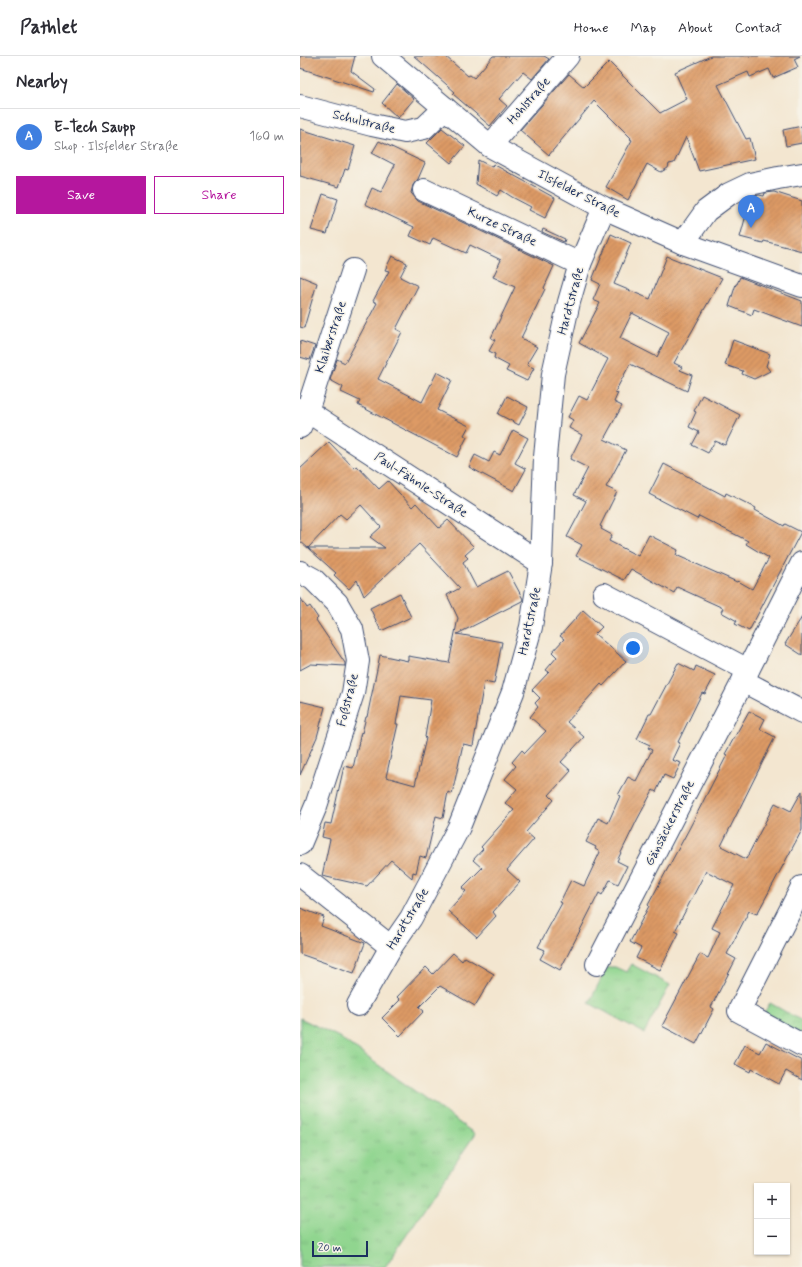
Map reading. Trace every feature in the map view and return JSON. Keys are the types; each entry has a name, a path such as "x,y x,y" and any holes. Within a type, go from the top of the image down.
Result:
{"street":[{"name":"Ilsfelder Straße","path":"383,56 490,146 604,208 683,243 802,286"},
{"name":"Hohlstraße","path":"490,146 568,56"},
{"name":"Schulstraße","path":"300,106 405,132 424,128 445,108"},
{"path":"683,243 706,211 729,194 750,184 802,174"},
{"name":"Kurze Straße","path":"424,190 580,264"},
{"name":"Hardtstraße","path":"358,1005 391,947 411,918 458,827 513,692 531,627 541,563 545,457 553,374 569,302 580,264 604,208"},
{"name":"Klaiberstraße","path":"302,415 353,270"},
{"name":"Paul-Fähnle-Straße","path":"302,415 541,563"},
{"name":"Gänsäckerstraße","path":"597,964 802,563"},
{"name":"Foßstraße","path":"300,572 313,579 337,603 352,628 358,661 353,693 316,806 300,844"},
{"path":"604,594 745,676 802,712"},
{"path":"300,875 391,947"},
{"path":"802,887 738,1012 802,1045"}],"green space":[{"path":"631,964 670,985 644,1033 589,1003 607,967 615,967 626,972"},
{"path":"770,1003 802,1021 802,1038 762,1016"},
{"path":"300,1018 339,1037 475,1134 385,1267 300,1267"}],"building":[{"path":"300,56 355,56 351,71 375,89 374,92 300,68"},
{"path":"414,56 445,56 468,76 470,75 474,78 493,56 544,56 549,59 532,79 523,72 499,99 507,106 490,126 453,94 455,92"},
{"path":"711,56 800,56 794,59 798,67 773,78 769,69 750,77 748,72 718,85 746,139 750,138 755,159 699,171 686,137 674,163 669,164 668,168 661,172 647,164 628,200 606,187 632,140 594,101 549,155 520,130 569,74 584,87 609,62 660,113 687,99 675,72"},
{"path":"397,84 414,99 398,118 382,103"},
{"path":"802,126 802,143 786,146 783,130"},
{"path":"442,128 465,146 451,163 427,143"},
{"path":"300,129 355,146 348,170 345,169 339,187 300,176"},
{"path":"379,141 425,163 418,179 413,185 411,193 418,201 554,266 544,288 545,289 521,338 537,347 527,365 534,368 527,381 506,371 509,366 494,358 495,354 489,351 495,340 491,338 515,287 493,277 501,260 470,245 466,253 433,238 430,245 410,236 414,227 365,204 372,188 381,192 395,165 372,153"},
{"path":"478,160 492,167 493,164 555,198 545,218 529,210 531,207 501,190 497,196 476,184"},
{"path":"774,192 802,201 802,251 764,241 763,243 740,237 751,197 759,195 764,196 765,193"},
{"path":"323,194 338,199 327,234 311,230"},
{"path":"543,229 565,239 564,242 542,232"},
{"path":"611,234 631,243 614,284 650,299 667,256 722,278 674,363 682,367 680,370 692,375 687,391 630,364 615,392 618,393 614,402 622,406 604,439 626,450 606,487 617,492 600,526 602,527 601,529 612,535 609,541 638,556 649,535 678,550 676,555 737,582 738,581 752,589 769,558 746,544 748,541 699,516 697,519 649,494 664,464 725,496 726,493 756,508 755,510 784,526 785,524 801,532 749,631 735,624 737,621 721,612 723,608 677,587 674,593 631,569 624,580 576,556 582,545 567,537 586,501 574,495 588,468 570,459 582,435 569,428 573,420 568,417 579,396 587,400 608,359 579,343 600,303 593,300 600,284 592,280","holes":["632,313 669,332 657,357 620,338"]},
{"path":"392,256 407,263 400,277 418,286 396,329 402,332 378,379 422,402 437,372 452,380 437,410 469,426 464,435 467,437 457,457 358,405 360,401 341,392 343,387 330,380 337,359 345,363 377,303 373,301 389,271 385,270"},
{"path":"300,276 317,283 304,328 300,327"},
{"path":"740,277 802,301 802,327 754,309 752,315 729,306 736,284"},
{"path":"733,340 770,354 766,366 770,371 754,379 742,374 743,371 725,365"},
{"path":"300,341 315,346 310,360 300,357"},
{"path":"702,395 740,415 725,445 715,441 708,453 692,445 699,432 689,427 696,412 694,411"},
{"path":"507,396 528,407 519,425 498,414"},
{"path":"513,430 528,438 515,463 526,469 514,491 469,467 475,455 489,462 494,452 500,455"},
{"path":"329,442 354,468 357,466 379,489 388,481 412,507 416,503 439,528 448,520 474,547 465,555 468,558 463,562 476,587 508,571 523,599 522,601 457,634 502,642 494,684 484,682 473,746 463,744 452,794 448,792 443,818 436,816 426,858 420,856 416,873 413,872 412,878 391,860 367,886 322,876 330,839 322,837 325,823 331,824 344,766 353,768 361,732 362,733 367,717 380,655 408,661 408,656 449,663 458,618 447,595 460,588 419,544 364,596 357,580 349,589 334,575 336,573 300,541 300,469","holes":["361,505 381,527 370,537 385,548 308,548 340,514 346,519","401,696 431,700 426,738 415,785 386,777 398,724 396,724"]},
{"path":"400,593 411,617 381,631 370,608"},
{"path":"300,597 307,608 310,606 318,618 316,620 345,663 345,666 311,664 300,670"},
{"path":"583,610 602,627 595,634 626,661 603,686 601,684 567,722 584,737 561,762 571,771 549,795 554,800 526,832 534,839 507,870 520,882 493,912 496,916 477,937 448,911 466,891 462,888 482,868 473,860 483,849 481,847 514,810 505,803 517,789 505,779 516,766 512,762 522,750 525,753 546,731 530,717 538,707 535,703 540,698 532,690 549,672 546,670 557,657 552,652 564,639 560,636"},
{"path":"802,617 802,655 785,644"},
{"path":"678,663 694,671 696,666 715,675 705,694 702,693 678,742 680,743 672,760 681,763 673,779 664,775 656,792 653,790 617,861 627,866 618,884 610,880 602,895 599,893 560,970 540,959 545,950 538,947 562,903 560,902 571,880 584,886 600,852 595,849 596,847 586,842 598,818 608,823 620,796 618,795 628,777 636,781 652,750 648,748 650,745 637,739 649,714 651,714"},
{"path":"300,701 325,707 317,737 300,775"},
{"path":"749,711 765,719 760,729 775,737 721,846 746,859 775,803 791,811 802,791 802,830 757,914 749,911 727,954 736,959 711,1007 714,1009 696,1044 662,1026 700,954 708,958 720,932 712,928 734,885 706,871 675,931 679,933 660,970 636,958 641,948 630,942 727,755 725,754"},
{"path":"300,908 324,917 321,926 365,943 354,973 300,954"},
{"path":"453,953 462,961 465,957 494,974 475,1006 440,986 419,1007 424,1011 400,1036 382,1018 400,1000 397,997 426,967 433,974"},
{"path":"766,1042 802,1061 802,1080 786,1071 779,1084 751,1069 750,1072 735,1064 745,1045 760,1053"}],"place":[{"name":"E-Tech Saupp","path":"751,228"}]}
